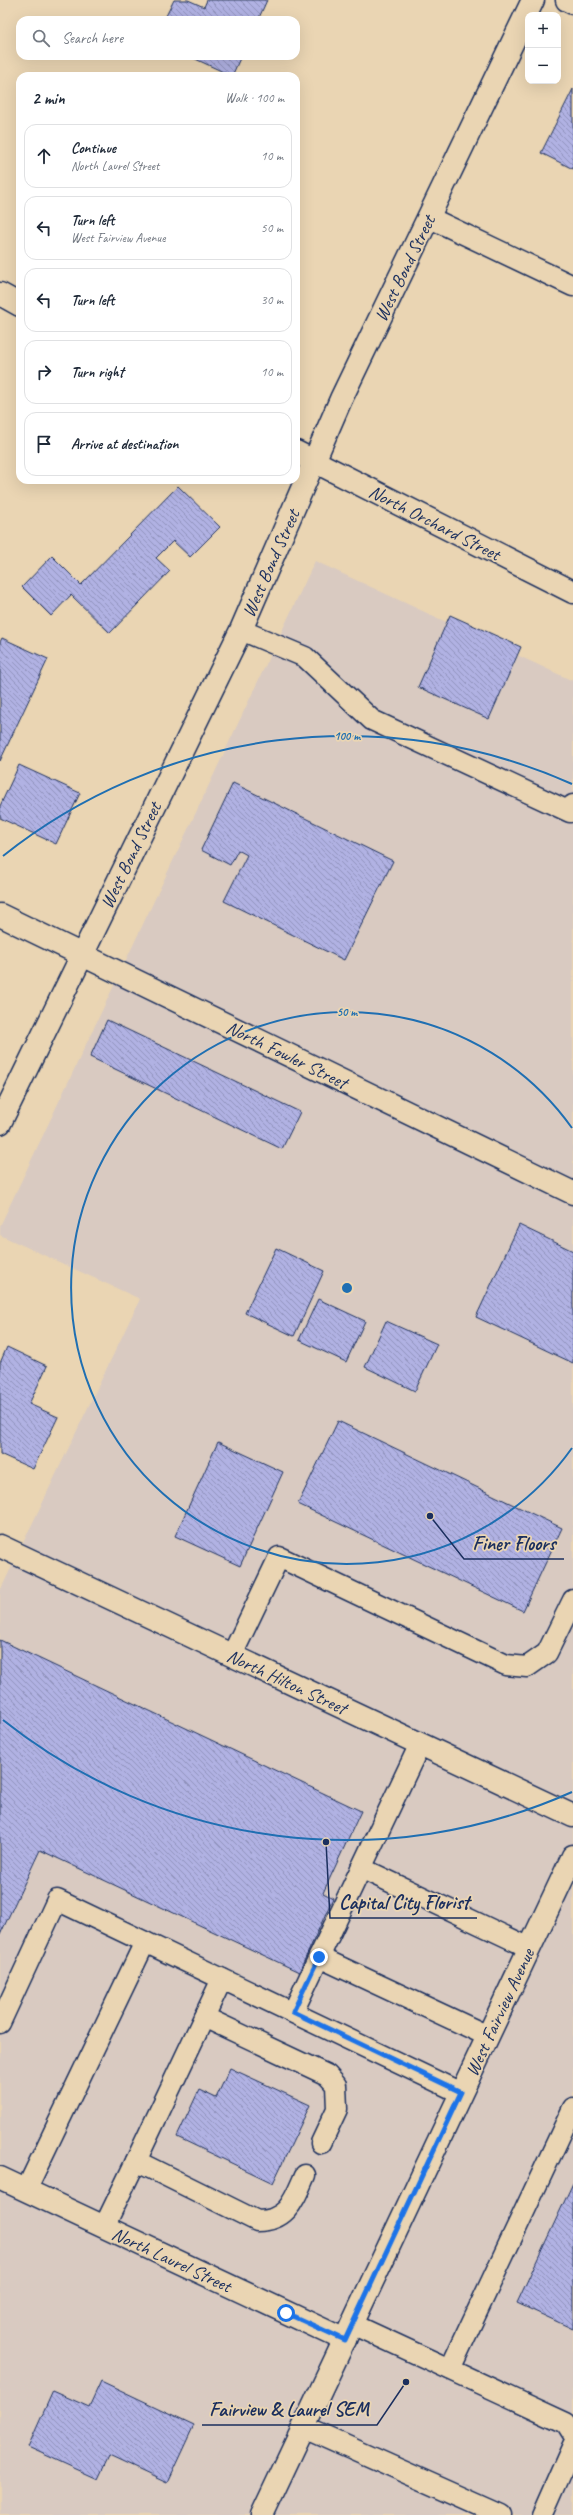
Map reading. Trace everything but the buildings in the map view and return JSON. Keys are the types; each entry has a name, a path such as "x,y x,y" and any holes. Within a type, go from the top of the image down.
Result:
{"street":[{"name":"West Bond Street","path":"300,471 305,457 343,394 533,0"},
{"path":"567,0 573,3"},
{"path":"0,294 16,303"},
{"name":"North Orchard Street","path":"305,457 573,592"},
{"name":"West Bond Street","path":"0,1123 241,630 295,484"},
{"name":"North Fowler Street","path":"0,915 573,1193"},
{"name":"North Hilton Street","path":"0,1546 573,1816"},
{"name":"West Fairview Avenue","path":"262,2515 573,1856"},
{"name":"North Laurel Street","path":"0,2178 104,2227 348,2332"}],"lane":[{"path":"428,217 573,286"},
{"path":"241,630 305,657 372,720 572,810"},
{"path":"232,1656 279,1557 506,1665 527,1667 547,1653 573,1600"},
{"path":"293,2012 420,1744"},
{"path":"361,1868 530,1948"},
{"path":"0,2023 57,1900 461,2092"},
{"path":"26,2190 145,1942"},
{"path":"319,1957 488,2036"},
{"path":"104,2227 222,1979"},
{"path":"204,2018 328,2075 336,2085 336,2110 321,2143"},
{"path":"450,2369 573,2108"},
{"path":"136,2161 257,2221 268,2221 287,2211 305,2175"},
{"path":"348,2332 450,2369 566,2423 573,2434"},
{"path":"304,2427 501,2515"},
{"path":"542,2515 573,2445"}],"shaded area":[{"path":"315,561 573,681 573,2513 572,2515 0,2515 0,1591 140,1299 0,1235 0,1226"}],"place":[{"name":"Finer Floors","path":"430,1516"},
{"name":"Capital City Florist","path":"326,1842"},
{"name":"Fairview & Laurel SEM","path":"406,2382"}],"route":[{"path":"286,2313 345,2340 461,2092 293,2012 319,1957"}]}
